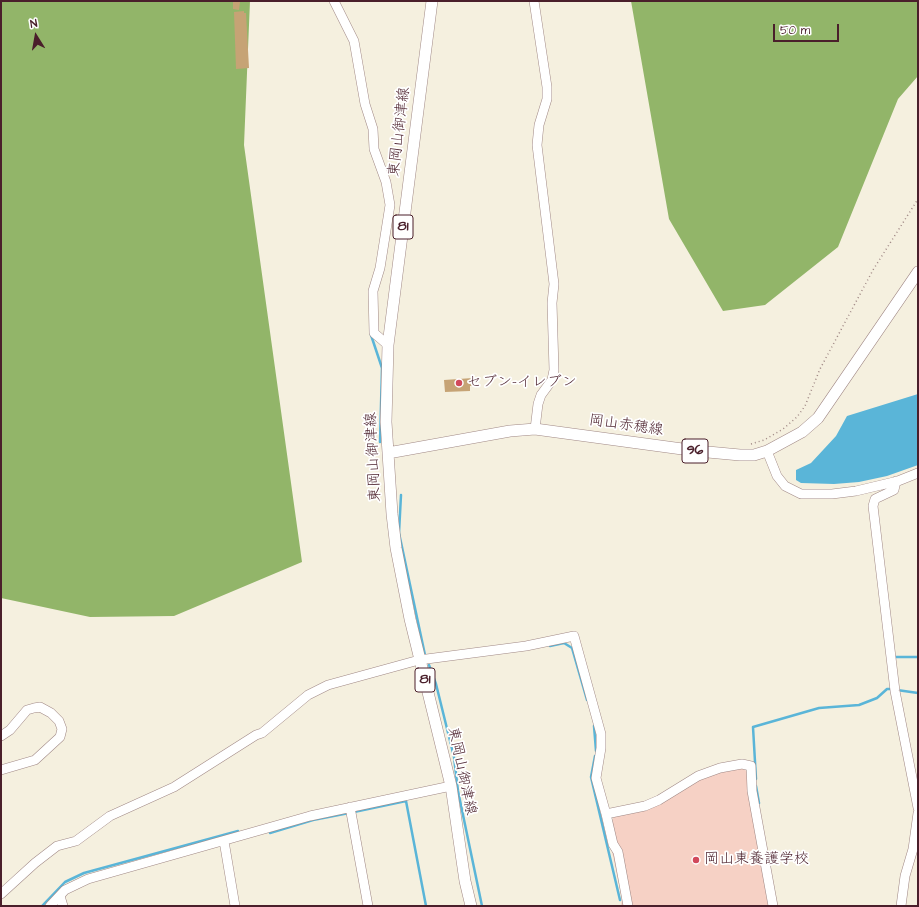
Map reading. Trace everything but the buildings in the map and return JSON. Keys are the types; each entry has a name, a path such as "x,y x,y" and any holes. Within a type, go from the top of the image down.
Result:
{"main road":[{"name":"東岡山御津線","path":"432,1 388,345 386,387 388,453 396,548 419,660 451,786 471,906"},
{"name":"岡山赤穂線","path":"388,453 510,431 536,429 697,451 740,455 754,455 767,451 802,432 818,418 918,272"}],"street":[{"path":"334,1 354,41 366,104 373,129 374,149 386,182 390,205 380,268 373,291 374,333 388,345"},
{"path":"534,1 547,87 547,99 540,124 537,145 554,284 552,303 554,370 552,380 541,395 538,404 536,429"},
{"path":"767,451 778,476 785,486 801,494 832,494 896,482 918,473"},
{"path":"896,482 894,490 876,499 874,506 895,690 918,808"},
{"path":"1,894 34,863 57,846 76,841 110,816 174,786 256,735 262,733 308,696 328,685 419,660 526,646 574,636 601,734 601,748 596,778 613,844 618,852 628,906"},
{"path":"1,736 10,730 27,710 40,707 51,713 59,721 62,729 60,737 35,760 1,770"},
{"path":"606,814 645,806 659,800 698,776 720,768 742,764 751,766 752,791 773,906"},
{"path":"50,906 65,890 88,879 310,816 351,811 451,786"},
{"path":"351,811 368,906"},
{"path":"900,906 905,876 913,849 918,813"},
{"path":"224,841 235,906"},
{"path":"60,896 63,906"}],"path":[{"path":"740,455 746,446 764,440 783,429 797,417 806,406 820,369 873,270 918,199"}],"shaded area":[{"path":"741,767 749,773 768,906 621,906 622,899 608,833 614,816 700,779 722,771"}],"green space":[{"path":"1,1 250,1 244,145 302,562 174,616 90,617 1,598"},
{"path":"631,1 918,1 918,76 898,99 838,247 765,305 723,311 669,219"}],"water":[{"path":"918,394 918,465 887,476 859,482 834,484 801,483 796,480 796,470 811,463 836,436 847,416"}],"waterway":[{"path":"371,335 382,368 380,442"},
{"path":"401,495 399,533 425,655"},
{"path":"550,646 564,643 572,648 587,700"},
{"path":"894,657 918,657"},
{"path":"429,665 436,684 454,757 458,791 482,906"},
{"path":"756,779 753,727 819,708 859,705 877,698 887,689 892,689"},
{"path":"897,690 918,693"},
{"path":"594,726 596,751"},
{"path":"595,756 591,777 620,900"},
{"path":"756,786 759,803"},
{"path":"354,812 406,801 426,906"},
{"path":"270,833 313,820 349,813"},
{"path":"42,906 65,882 84,873 238,831"}],"place":[{"name":"セブン-イレブン","path":"459,383"},
{"name":"岡山東養護学校","path":"696,860"}]}
